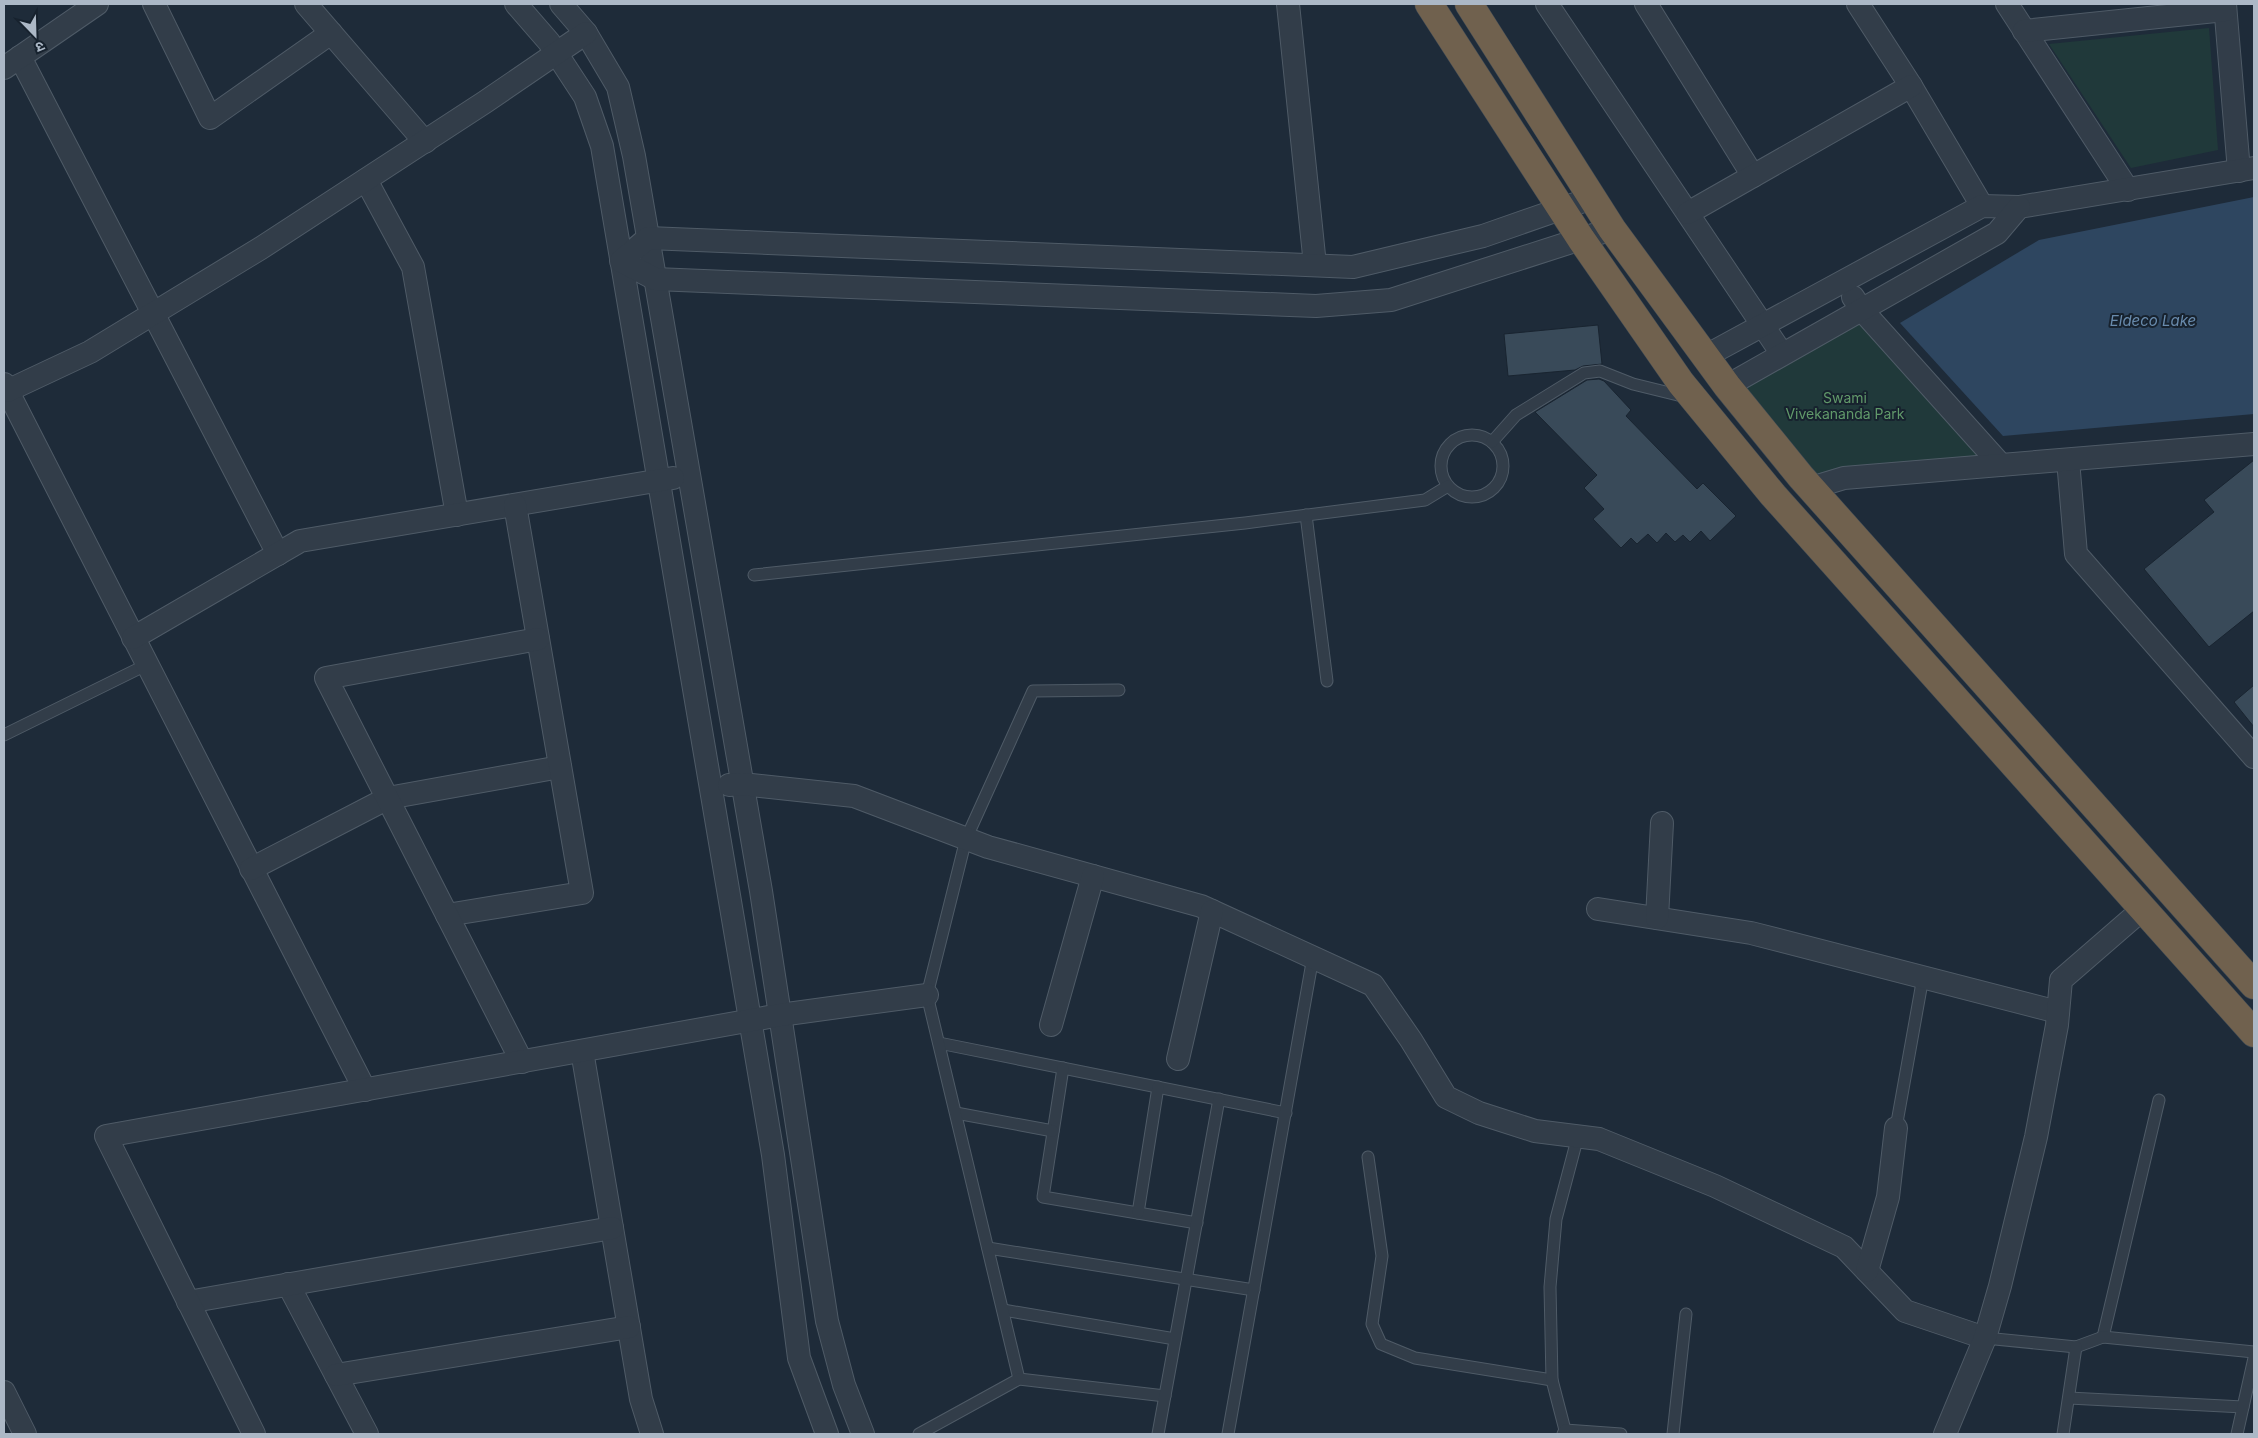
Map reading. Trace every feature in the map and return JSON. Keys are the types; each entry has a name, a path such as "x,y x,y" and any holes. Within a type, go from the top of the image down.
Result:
{"highway":[{"path":"1429,4 1581,239 1695,399 1773,495 2254,1033"},
{"path":"1469,4 1612,229 1727,386 1810,488 2254,985"}],"street":[{"path":"98,4 12,62 154,313 278,554"},
{"path":"154,4 210,118 331,33"},
{"path":"306,4 425,142"},
{"path":"516,4 549,42 584,96 602,146 773,1155 799,1358 827,1434"},
{"path":"561,4 586,32 618,87 634,156 742,784 827,1321 844,1385 863,1434"},
{"path":"1288,4 1315,266"},
{"path":"1548,4 1782,354"},
{"path":"1646,4 1754,176"},
{"path":"1858,4 1911,86 1982,206"},
{"path":"2008,4 2128,190"},
{"path":"1704,357 1982,206 2019,207 2246,169 2225,7 2024,31"},
{"path":"365,1090 5,388 90,352 154,313 260,248 425,142 586,32"},
{"path":"1688,213 1911,86"},
{"path":"366,180 413,267 458,514"},
{"path":"621,260 648,238 1352,267 1483,236 1592,198"},
{"path":"1727,386 1997,233 2019,207"},
{"path":"621,260 655,279 1316,306 1390,300 1612,229"},
{"path":"1843,282 1861,309 2001,465"},
{"path":"1810,488 1844,478 2254,444"},
{"path":"2068,460 2076,554 2254,757"},
{"path":"133,638 300,541 689,475"},
{"path":"447,915 582,893 515,505"},
{"path":"522,1062 326,678 538,639"},
{"path":"251,869 388,798 560,767"},
{"path":"711,788 742,784 854,796 966,839 1212,910 1373,985 1412,1040 1446,1097 1478,1113 1535,1131 1599,1138 1716,1186 1844,1246 1905,1311 1985,1338"},
{"path":"1657,918 1662,823"},
{"path":"1051,1025 1093,876"},
{"path":"1945,1434 1985,1338 2036,1137 2058,1012 2061,980 2144,908"},
{"path":"1598,909 1751,934 2058,1012"},
{"path":"1178,1059 1212,910"},
{"path":"254,1434 106,1136 780,1016 927,995"},
{"path":"582,1051 641,1399 652,1434"},
{"path":"1867,1271 1888,1197 1896,1128"},
{"path":"188,1302 612,1228"},
{"path":"288,1284 367,1434"},
{"path":"336,1375 629,1327"},
{"path":"4,1392 25,1434"}],"lane":[{"path":"1492,442 1516,415 1584,374 1600,371 1634,384 1695,399"},
{"path":"1467,435 1480,436 1492,442 1500,452 1503,465 1501,477 1494,488 1483,495 1470,497 1458,494 1448,486 1442,474 1441,461 1446,449 1455,440 1467,435"},
{"path":"754,575 1306,515 1425,500 1448,486"},
{"path":"1306,515 1327,681"},
{"path":"4,736 146,665"},
{"path":"1019,1379 927,995 966,839 1033,691 1119,690"},
{"path":"1228,1434 1313,957"},
{"path":"1896,1128 1923,977"},
{"path":"939,1043 1286,1113"},
{"path":"1063,1068 1043,1197 1196,1222"},
{"path":"1138,1213 1158,1087"},
{"path":"1158,1434 1219,1099"},
{"path":"2103,1337 2159,1100"},
{"path":"956,1113 1053,1131"},
{"path":"1578,1136 1556,1218 1550,1287 1552,1380 1564,1432 1621,1434"},
{"path":"1368,1157 1382,1256 1372,1324 1381,1344 1415,1358 1552,1380"},
{"path":"988,1248 1186,1281 1254,1290"},
{"path":"1003,1310 1175,1339"},
{"path":"1673,1434 1686,1314"},
{"path":"1985,1338 2076,1347 2103,1337 2254,1352"},
{"path":"2063,1434 2076,1347"},
{"path":"2237,1434 2254,1358"},
{"path":"920,1434 1019,1379 1165,1396"},
{"path":"2068,1398 2243,1407"}],"green space":[{"path":"2209,28 2218,150 2131,168 2049,44"},
{"name":"Swami Vivekananda Park","path":"1859,322 1984,457 1813,477 1739,389"}],"water":[{"name":"Eldeco Lake","path":"2254,197 2254,414 2003,436 1900,323 2039,240"}],"building":[{"path":"1598,325 1602,364 1583,366 1575,370 1508,376 1504,334"},
{"path":"1599,379 1604,381 1631,410 1626,416 1697,489 1703,483 1736,516 1710,541 1701,531 1690,542 1683,535 1675,542 1666,533 1657,543 1648,534 1637,544 1631,538 1621,548 1593,519 1604,509 1584,488 1597,475 1535,412 1587,380"},
{"path":"2254,460 2254,611 2209,647 2144,569 2214,512 2204,500"},
{"path":"2254,685 2254,727 2234,702"}]}
